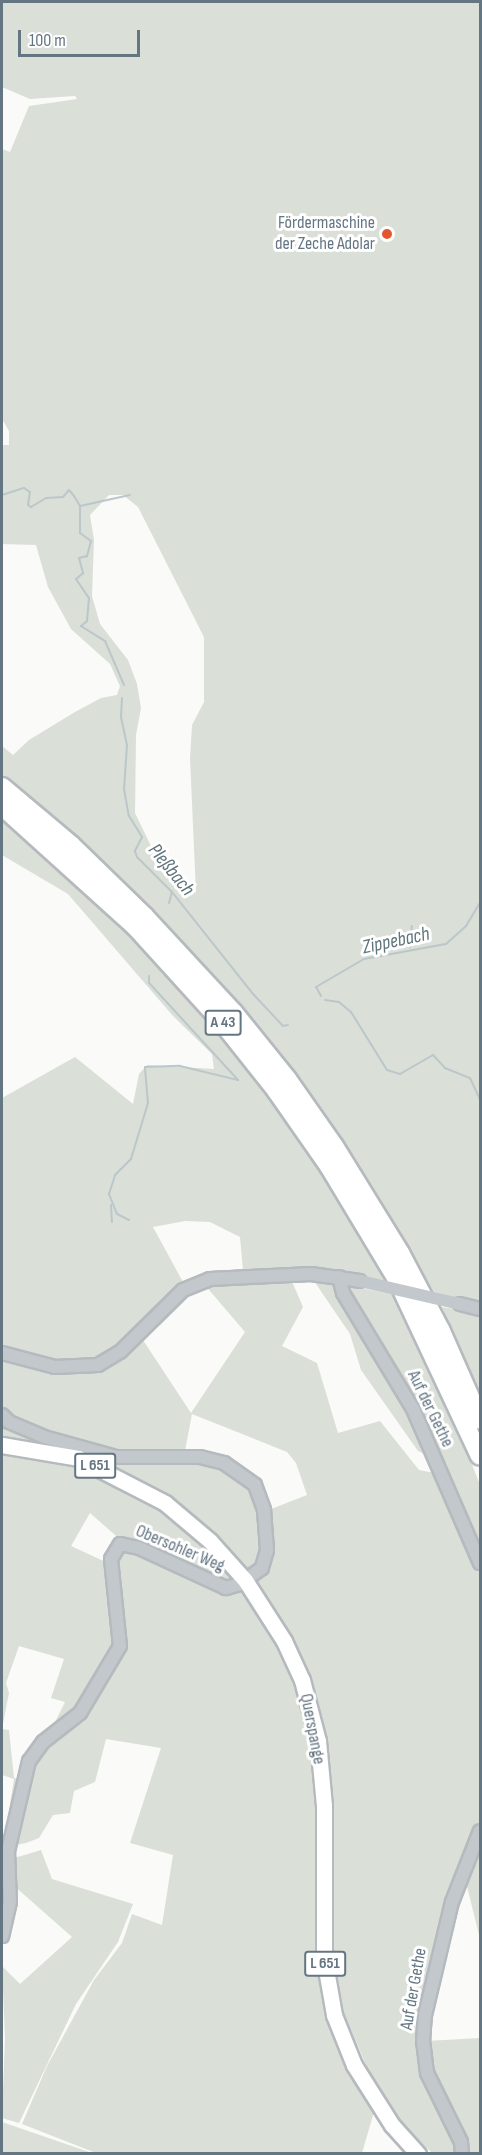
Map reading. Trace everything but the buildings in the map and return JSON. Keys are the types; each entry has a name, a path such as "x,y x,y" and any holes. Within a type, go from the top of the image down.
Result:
{"highway":[{"name":"A 43","path":"2,788 93,866 168,940 287,1079 334,1146 400,1253 441,1331 480,1420"},
{"name":"A 43","path":"2,806 135,926 222,1022 276,1090 329,1166 397,1279 480,1456"}],"main road":[{"name":"Querspange","path":"2,1445 78,1458 122,1478 178,1513 245,1580 293,1659 318,1741 324,1806 324,1959 336,2022 350,2057 370,2092 392,2125 418,2154"}],"street":[{"path":"2,1353 55,1367 98,1365 120,1352 173,1299 196,1283 283,1274 339,1277 480,1309"},
{"name":"Auf der Gethe","path":"339,1277 343,1293 412,1409 480,1563"},
{"name":"Obersohler Weg","path":"2,1415 9,1422 44,1437 116,1457 200,1458 236,1470 255,1485 264,1510 266,1532 265,1562 245,1580 226,1588 139,1548 120,1544 111,1559 120,1646 80,1713 43,1742 28,1761 8,1851 10,1902 2,1936"},
{"name":"Auf der Gethe","path":"462,2154 461,2142 427,2073 423,2042 425,2015 452,1902 480,1831"}],"shaded area":[{"path":"2,2 480,2 480,1304 434,1292 307,1092 262,1035 170,929 61,825 2,779 2,746 13,755 29,740 75,712 101,698 117,695 120,686 110,664 71,629 48,587 36,545 2,544 2,445 9,445 9,431 2,419 2,149 10,152 29,106 77,99 75,96 30,99 2,87","holes":["109,495 123,495 138,507 204,637 204,702 192,725 190,758 196,893 152,848 135,813 136,735 141,708 137,684 128,660 100,624 92,596 94,540 90,515"]},
{"path":"2,818 36,844 142,949 257,1080 332,1188 389,1282 289,1268 243,1270 240,1237 210,1222 185,1221 153,1227 183,1282 118,1348 97,1361 55,1363 2,1348 2,1098 75,1057 133,1104 139,1074 147,1065 214,1069 212,1054 173,1016 68,894 2,855"},
{"path":"290,1277 303,1307 282,1346 317,1363 338,1433 380,1421 419,1470 440,1474 480,1571 480,1822 476,1842 450,1901 422,2041 459,2153 432,2153 405,2126 372,2079 344,2013 331,1944 331,1811 321,1723 310,1682 289,1633 254,1576 264,1570 266,1511 307,1495 296,1463 287,1452 192,1414 184,1456 146,1458 43,1435 2,1412 2,1359 54,1374 81,1373 101,1369 141,1337 191,1413 245,1332 204,1284"},
{"path":"312,1278 395,1295 449,1406 480,1485 480,1558 438,1460 418,1451 361,1370 350,1334"},
{"path":"442,1307 480,1313 480,1395 476,1384"},
{"path":"2,1418 117,1459 199,1460 222,1464 254,1486 261,1511 262,1558 250,1575 210,1532 80,1455 32,1442 2,1439"},
{"path":"2,1448 26,1450 78,1465 163,1506 237,1580 226,1585 211,1581 156,1553 123,1542 90,1513 71,1546 110,1564 121,1545 226,1591 240,1586 283,1655 309,1729 315,1772 322,1996 335,2040 374,2112 362,2153 96,2153 22,2124 47,2066 94,1980 122,1943 132,1914 162,1925 173,1855 130,1843 161,1748 106,1739 95,1782 74,1791 70,1813 53,1815 39,1838 26,1843 15,1845 14,1829 6,1829 14,1779 2,1775","holes":["19,1646 64,1659 51,1698 65,1702 26,1781 14,1778 9,1730 2,1729 9,1693 6,1683"]},
{"path":"480,1843 480,1939 465,1878"},
{"path":"41,1850 52,1879 133,1904 118,1942 76,2004 19,2123 2,2118 5,2038 2,1966 20,1984 72,1937 12,1884 11,1859"},
{"path":"480,2038 480,2153 465,2153 431,2071 427,2041"},
{"path":"2,2122 92,2153 2,2153"}],"waterway":[{"name":"Pleßbach","path":"2,495 24,488 30,492 28,505 31,507 46,498 63,497 69,490 74,496 80,506 80,533 91,541 87,556 79,558 83,573 76,579 89,598 87,621 81,626 105,641 124,685"},
{"path":"80,506 130,495"},
{"name":"Pleßbach","path":"122,698 121,717 127,745 124,789 129,816 142,837 135,851 137,857 172,892 254,995 283,1026 288,1025"},
{"path":"169,903 172,892"},
{"name":"Zippebach","path":"321,996 316,987 364,959 446,944 466,926 480,903"},
{"path":"410,947 412,926"},
{"path":"129,1220 117,1214 109,1194 115,1175 131,1159 148,1103 145,1067 180,1066 238,1080 149,983 149,976"},
{"name":"Pleßbach","path":"325,1000 339,1002 351,1012 387,1070 400,1074 433,1055 445,1068 470,1078 480,1099"},
{"path":"111,1205 112,1222"}],"place":[{"name":"Fördermaschine der Zeche Adolar","path":"387,234"}]}
